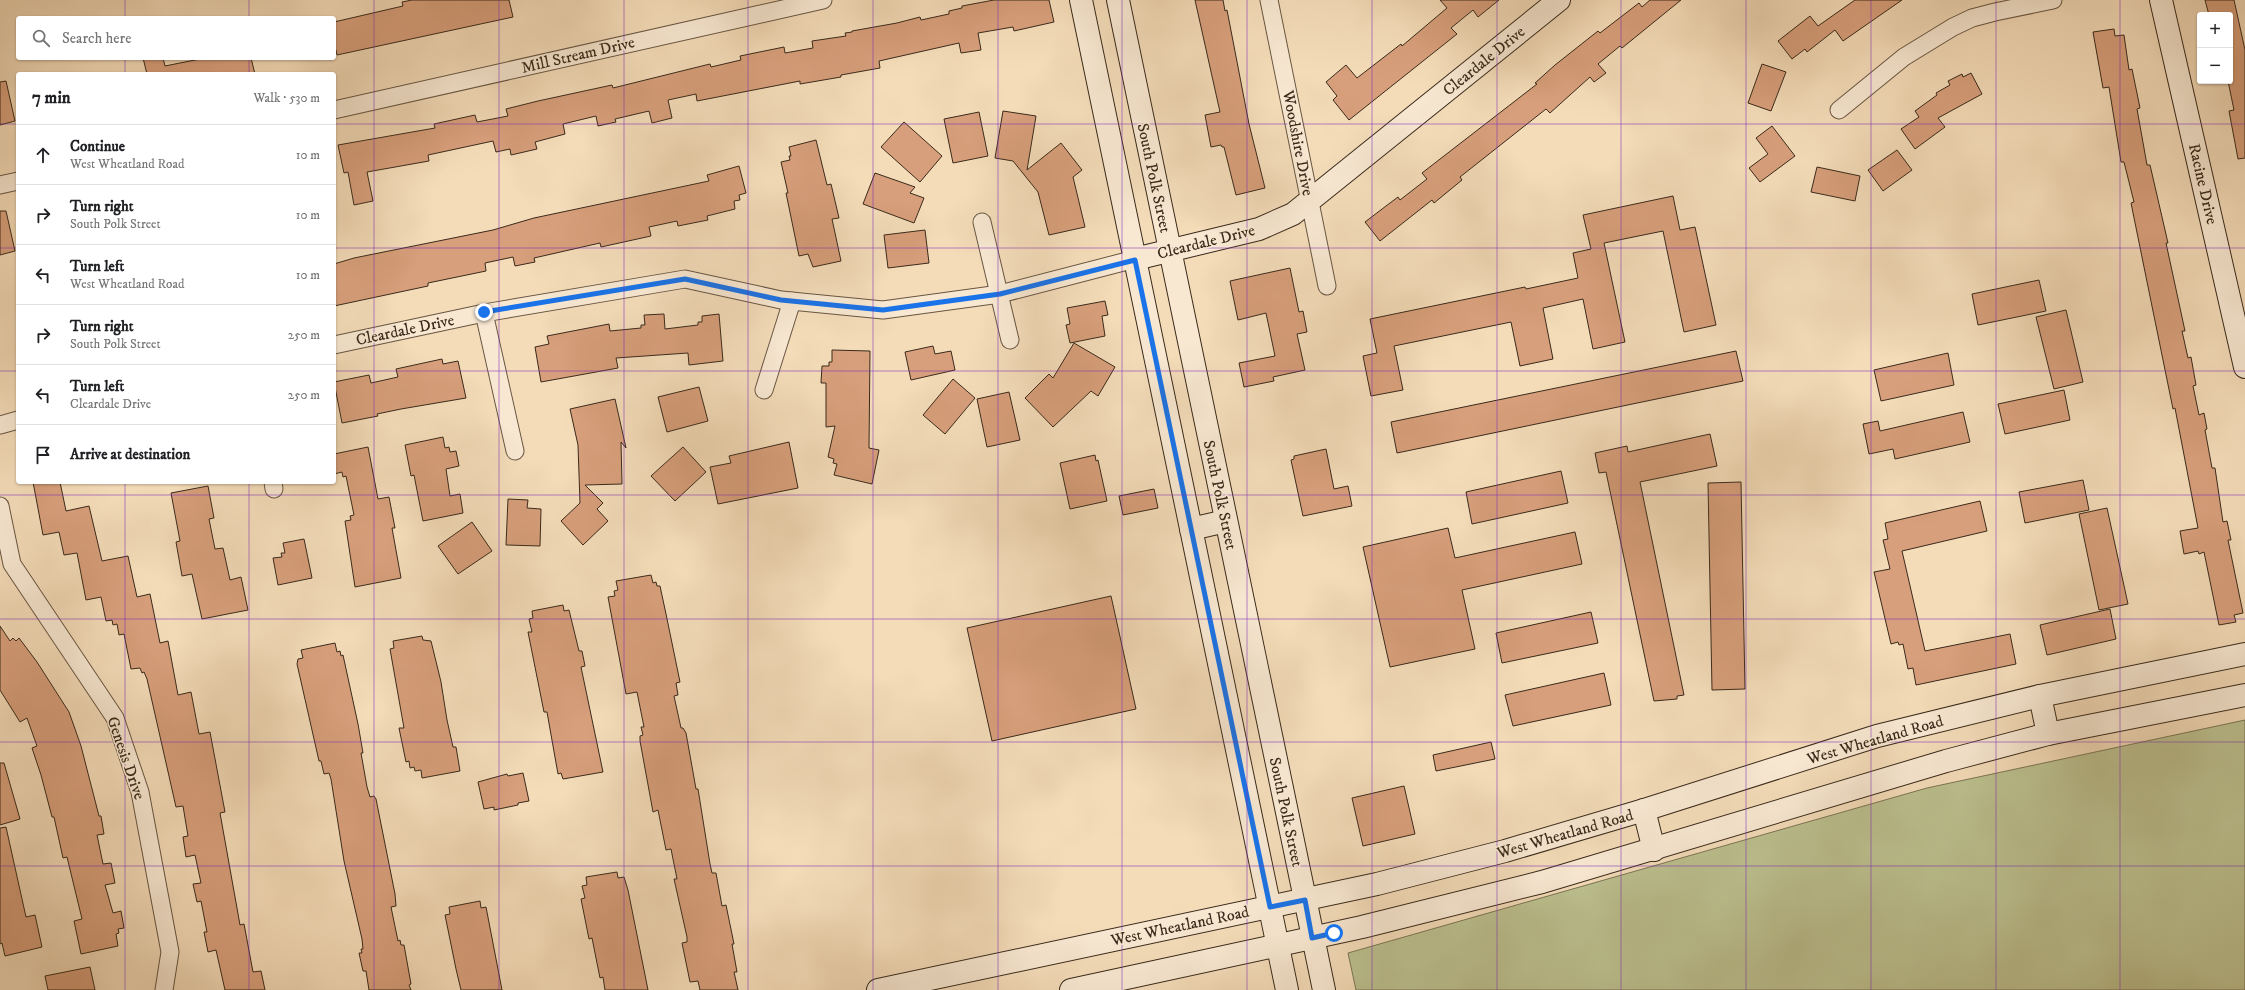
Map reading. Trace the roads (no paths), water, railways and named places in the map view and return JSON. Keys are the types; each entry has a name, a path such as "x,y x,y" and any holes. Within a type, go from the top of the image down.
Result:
{"main road":[{"path":"1081,0 1287,990"},
{"name":"South Polk Street","path":"1118,0 1324,990"},
{"name":"Cleardale Drive","path":"1135,260 1259,230 1293,214 1310,203 1559,0"},
{"name":"Racine Drive","path":"2160,0 2245,367"},
{"path":"1191,529 1226,521"},
{"name":"West Wheatland Road","path":"878,990 1305,900 1448,867 1644,810 1877,736 2040,696 2245,654"},
{"path":"1071,990 1278,946 1542,882 1654,850 1946,761 2048,734 2245,695"},
{"path":"2040,696 2048,734"},
{"path":"1644,810 1654,850"}],"street":[{"name":"Mill Stream Drive","path":"336,110 823,0"},
{"name":"Woodshire Drive","path":"1269,0 1327,286"},
{"path":"1839,110 1904,57 1953,27 1972,18 2053,0"},
{"path":"0,185 16,181"},
{"path":"982,222 1010,340"},
{"name":"Cleardale Drive","path":"336,345 484,312 685,279 792,301 883,310 1000,294 1135,260"},
{"path":"764,390 792,301"},
{"path":"484,312 515,451"},
{"path":"0,425 16,421"},
{"name":"Genesis Drive","path":"0,506 12,564 66,642 118,725 140,792 170,952 164,990"}]}
